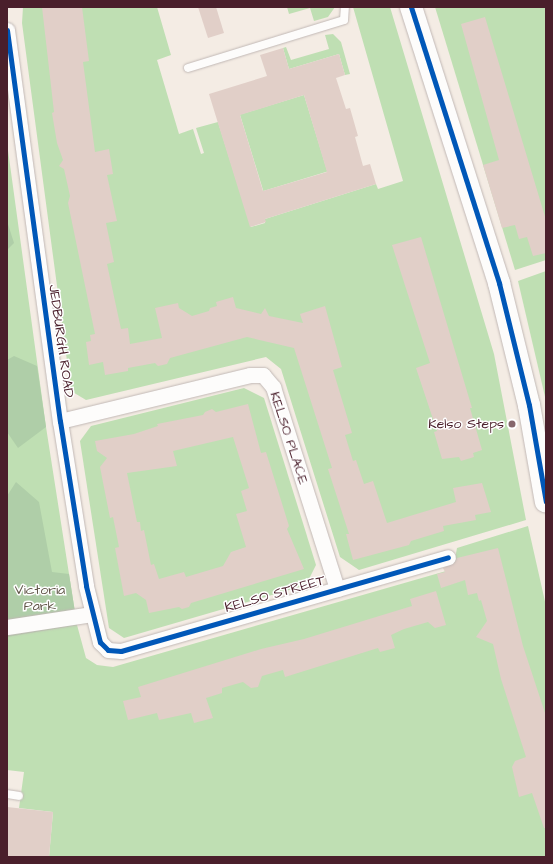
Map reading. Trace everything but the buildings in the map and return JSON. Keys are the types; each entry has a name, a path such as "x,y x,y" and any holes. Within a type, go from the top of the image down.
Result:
{"street":[{"path":"411,7 501,291 529,405 546,502"},
{"name":"JEDBURGH ROAD","path":"7,30 60,421 92,614 100,642 108,650"},
{"name":"KELSO PLACE","path":"60,421 250,375 263,375 273,387 337,589"},
{"name":"KELSO STREET","path":"108,650 121,651 448,557"},
{"path":"7,627 92,614"}],"lane":[{"path":"188,68 344,20 345,7"},
{"path":"7,794 19,796"}],"green space":[{"path":"23,7 157,7 171,55 157,60 179,134 193,129 201,154 204,153 196,128 218,122 251,227 265,223 265,219 376,184 378,189 403,181 353,7 390,7 494,354 526,520 359,570 340,557 281,369 266,357 86,400 71,391 22,23"},
{"path":"287,7 335,7 328,17 314,21 310,8 289,14"},
{"path":"435,7 546,7 546,260 515,270"},
{"path":"333,34 341,42 350,74 345,75 339,54 289,69 283,48 286,47 291,60 329,49 325,35"},
{"path":"304,95 327,172 263,191 240,115"},
{"name":"Victoria Park","path":"7,143 46,427 77,625 86,658 97,665 113,667 453,569 457,548 528,526 546,606 546,857 49,857 53,812 19,808 24,772 7,770"},
{"path":"7,221 14,243 7,250"},
{"path":"546,271 546,401 518,281"},
{"path":"14,356 37,366 46,427 18,448 7,432 7,360"},
{"path":"244,388 264,398 316,565 306,585 124,638 109,628 80,441 91,426"},
{"name":"Victoria Park","path":"16,482 39,502 52,572 69,574 77,625 7,637 7,496"}],"cycle path":[{"path":"411,7 499,283 529,405 546,502"},
{"path":"7,30 60,421 86,586 100,642 108,650 121,651 448,557"}],"place":[{"name":"Kelso Steps","path":"512,424"}]}
